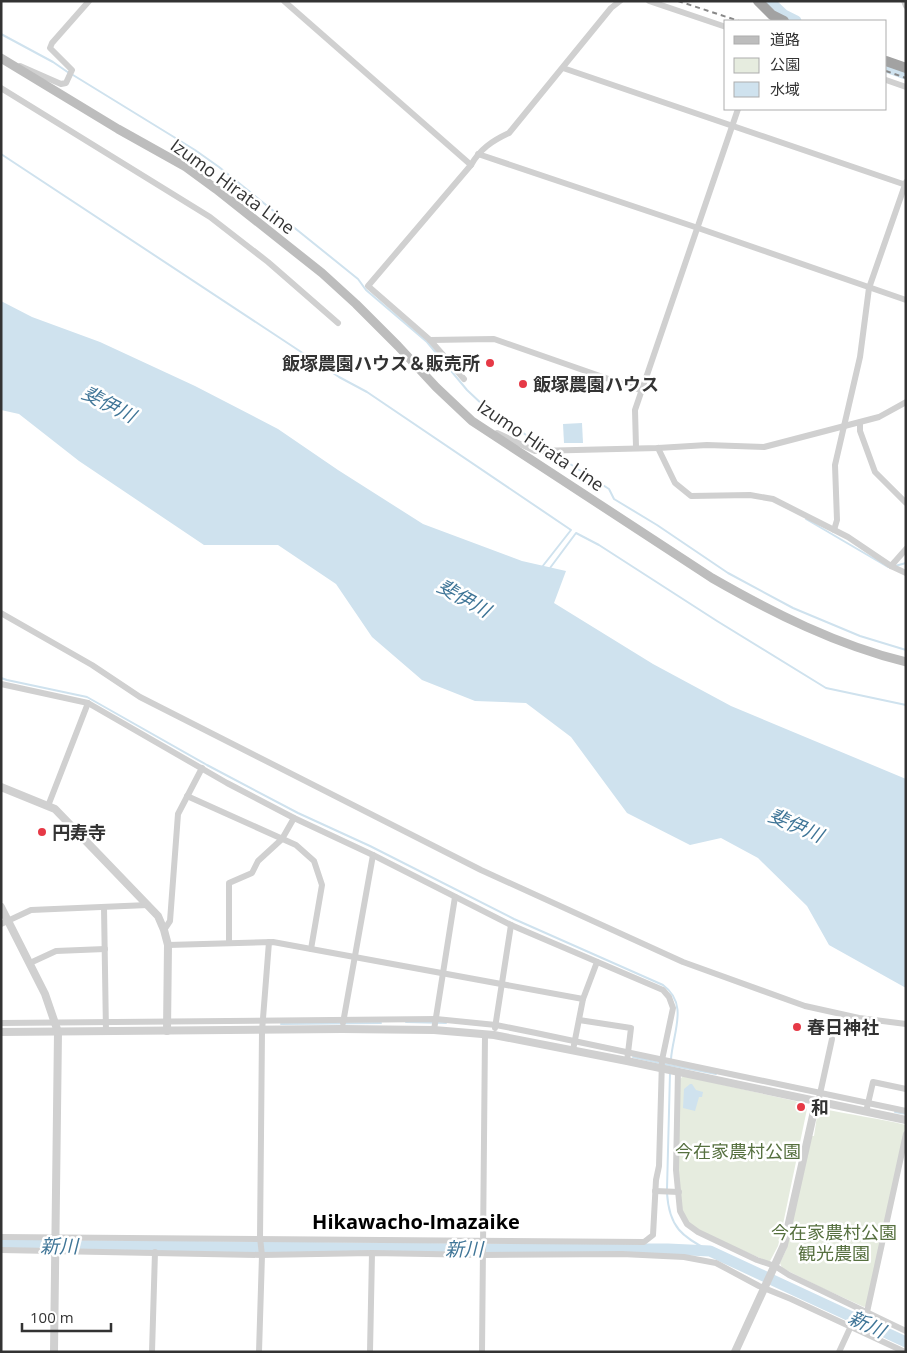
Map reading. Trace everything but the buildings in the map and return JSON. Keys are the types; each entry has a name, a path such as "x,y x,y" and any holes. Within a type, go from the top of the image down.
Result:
{"highway":[{"path":"758,1 772,15 782,20"},
{"path":"887,61 906,68"}],"main road":[{"name":"Izumo Hirata Line","path":"1,58 118,129 186,167 216,189 329,280 391,339 436,387 472,421 712,578 743,596 811,630 906,662"}],"street":[{"path":"1,58 61,84 66,83 72,70 50,48 52,43 89,1"},
{"path":"284,1 471,165"},
{"path":"464,379 430,340 368,286 471,165 478,154 492,141 509,133 611,8 620,1"},
{"path":"649,1 724,25"},
{"path":"904,1 906,6"},
{"path":"563,68 732,127 905,184 869,288 860,357 835,464 837,520 834,530"},
{"path":"887,80 906,87"},
{"path":"1,88 210,217 268,262 338,323"},
{"path":"636,447 635,410 738,110"},
{"path":"478,154 906,300"},
{"path":"430,340 494,339 642,391"},
{"path":"472,421 480,423 535,451 636,447 658,448 707,444 764,447 860,423 878,417 906,402"},
{"path":"860,423 860,431 875,472 906,503"},
{"path":"658,448 675,483 691,496 750,495 773,499 848,537 890,566 906,574"},
{"path":"890,566 906,549"},
{"path":"1,613 92,665 140,697 481,870 683,962 805,1006 859,1018 906,1024"},
{"path":"1,684 88,703 294,818 373,855 512,925 663,990 669,997 673,1008 662,1064 659,1166 653,1235 644,1242 56,1239 1,1237"},
{"path":"48,806 88,703"},
{"path":"164,930 170,921 178,814 202,768"},
{"path":"1,787 55,810 158,916 168,945 167,1031"},
{"path":"188,796 296,845 314,861 322,885 311,949"},
{"path":"229,943 229,883 252,873 258,862 282,839 294,818"},
{"path":"342,1029 373,855"},
{"path":"434,1030 455,897"},
{"path":"5,923 31,910 148,905"},
{"path":"104,907 106,1032"},
{"path":"1,908 5,923 30,963 45,994 58,1032 54,1352"},
{"path":"494,1034 512,925"},
{"path":"168,945 269,942 583,999"},
{"path":"259,1352 262,1255 260,1240 262,1031 269,942"},
{"path":"30,963 56,951 105,949"},
{"path":"573,1050 583,999 597,962"},
{"path":"1,1023 436,1019 496,1025 628,1052 662,1064 817,1102 906,1111"},
{"path":"579,1020 631,1028 627,1061"},
{"path":"74,1022 74,1032"},
{"path":"16,1023 17,1032"},
{"path":"1,1032 342,1029 434,1030 494,1034 627,1061 662,1064 678,1072 784,1084 820,1093 906,1120"},
{"path":"482,1352 484,1034"},
{"path":"735,1352 784,1245 832,1039"},
{"path":"678,1072 676,1165 680,1211 687,1224 698,1232 906,1331"},
{"path":"867,1107 873,1082 906,1089"},
{"path":"782,1094 784,1084"},
{"path":"867,1312 906,1134"},
{"path":"657,1191 678,1192"},
{"path":"1,1250 262,1255 372,1253 483,1255 622,1254 691,1257 716,1263 905,1352"},
{"path":"152,1352 155,1252"},
{"path":"370,1352 372,1253"},
{"path":"839,1352 851,1326"}],"green space":[{"name":"今在家農村公園","path":"683,1076 795,1101 806,1106 807,1109 782,1229 778,1246 770,1261 703,1233 688,1222 682,1211 677,1161 680,1079"},
{"name":"今在家農村公園 観光農園","path":"823,1109 906,1125 866,1306 864,1307 782,1268 780,1263 786,1250 811,1136 814,1136 817,1116"}],"water":[{"name":"斐伊川","path":"1,301 32,317 100,342 195,386 278,429 423,524 522,561 566,571 554,603 653,664 731,706 906,779 906,988 829,945 807,906 758,858 721,838 690,845 627,813 571,737 526,703 475,701 422,680 372,637 336,584 278,545 204,545 79,461 19,414 1,410"},
{"path":"582,423 583,443 564,443 563,424"},
{"path":"690,1084 696,1090 703,1092 702,1097 699,1097 695,1111 683,1108 684,1089"}],"waterway":[{"path":"769,1 784,15 794,20"},
{"path":"1,34 53,62 69,73"},
{"path":"887,67 906,74"},
{"path":"73,75 195,150 219,167 358,279 366,290 427,342 467,390 484,406 545,448"},
{"path":"1,154 339,377 367,392 571,530 542,567"},
{"path":"553,453 609,489 614,499 657,525 728,573 793,608 860,636 906,650"},
{"path":"806,519 888,567"},
{"path":"550,568 576,533 599,545 826,688 906,705"},
{"path":"895,566 906,563"},
{"path":"1,678 87,697 207,765 298,813 370,846 514,919 663,985 676,1001 678,1019 671,1059"},
{"path":"406,1022 446,1023"},
{"path":"281,1024 381,1023"},
{"path":"633,1057 660,1063"},
{"path":"664,1064 716,1074"},
{"path":"667,1189 670,1073"},
{"path":"895,1112 906,1114"},
{"path":"667,1193 668,1205 674,1223 679,1230 692,1241 710,1251"},
{"name":"新川","path":"1,1245 668,1249 710,1251 906,1342"}],"railway":[{"path":"678,1 736,20"},
{"path":"887,71 906,78"}],"place":[{"name":"飯塚農園ハウス＆販売所","path":"490,363"},
{"name":"飯塚農園ハウス","path":"523,384"},
{"name":"円寿寺","path":"42,832"},
{"name":"春日神社","path":"797,1027"},
{"name":"和","path":"801,1107"}],"district":[{"name":"Hikawacho-Imazaike","path":"416,1221"}]}
